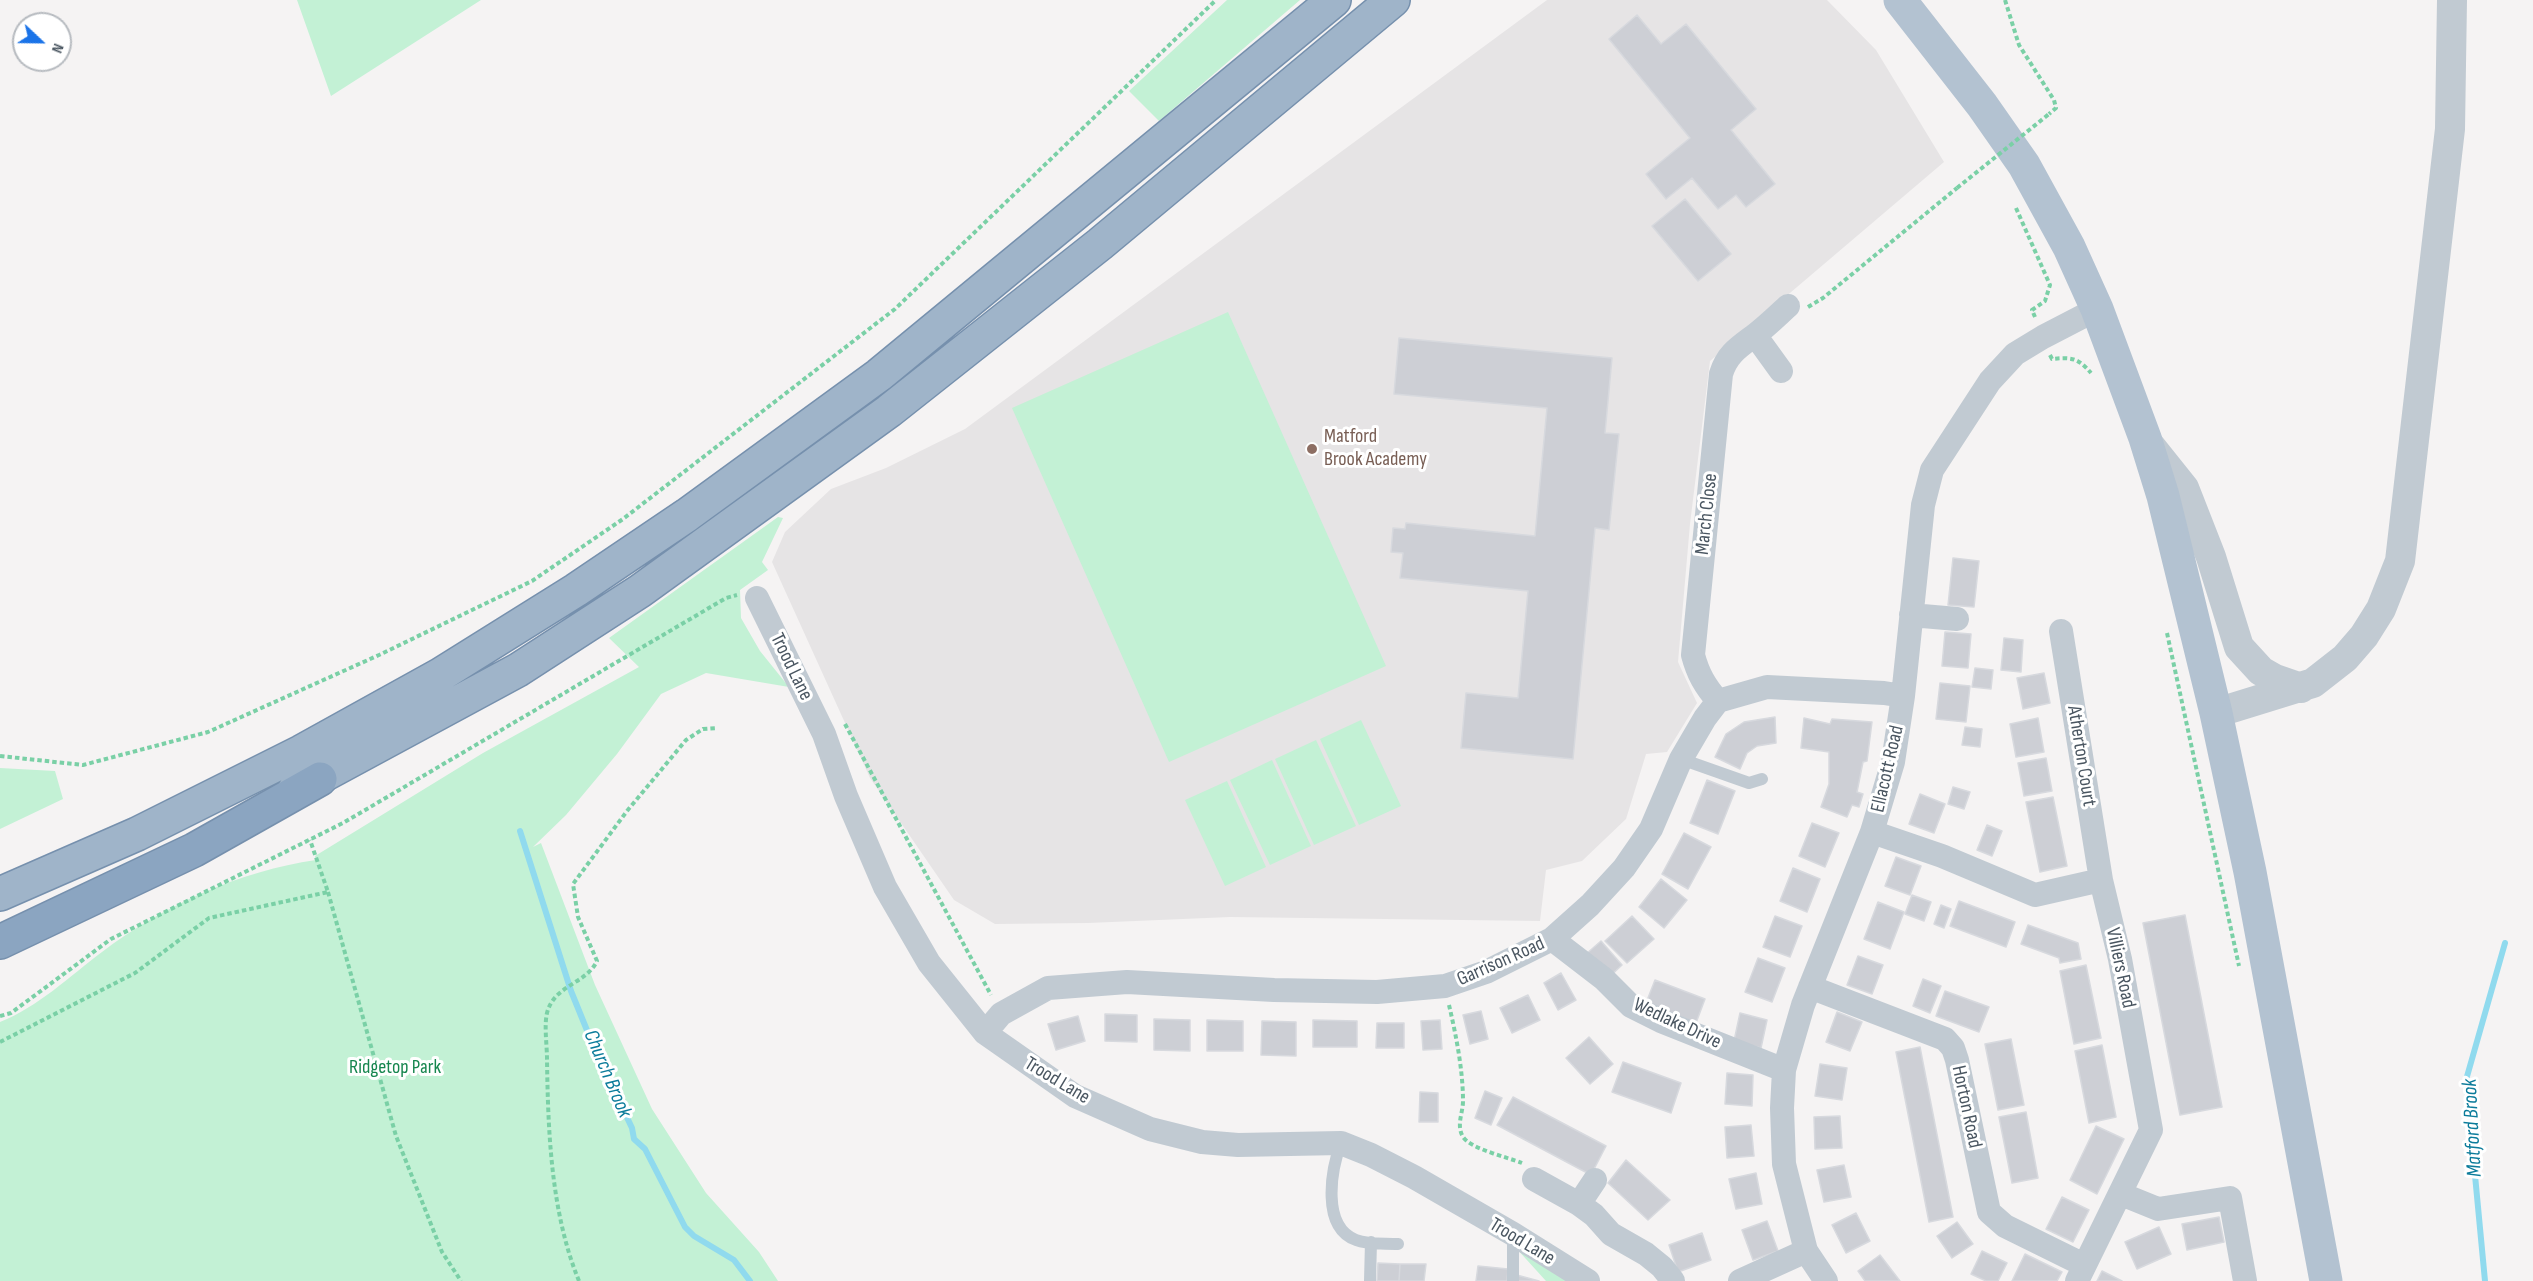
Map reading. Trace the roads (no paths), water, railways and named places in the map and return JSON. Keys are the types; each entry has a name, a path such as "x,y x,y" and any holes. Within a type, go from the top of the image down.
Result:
{"highway":[{"path":"0,894 137,834 302,752 440,675 576,590 696,508 879,375 1334,0"},
{"path":"0,942 194,850 518,670 640,591 889,411 1100,244 1393,0"},
{"path":"0,924 64,899 153,859 320,779"}],"main road":[{"path":"1900,0 1982,105 2024,165 2068,247 2097,309 2145,438 2163,496 2216,713 2250,872 2326,1281"}],"street":[{"path":"2216,713 2313,683 2345,658 2364,636 2381,609 2400,561 2450,129 2452,0"},
{"name":"March Close","path":"1718,701 1698,673 1693,655 1721,374 1725,361 1738,345 1755,335 1788,306"},
{"name":"Ellacott Road","path":"1826,1281 1806,1251 1784,1164 1782,1108 1784,1070 1810,987 1872,832 1893,762 1903,696 1923,505 1932,470 1990,381 2015,354 2097,309"},
{"path":"1755,335 1781,370"},
{"path":"2145,438 2184,488 2211,557 2239,647 2261,671 2275,680 2301,688"},
{"name":"Trood Lane","path":"757,597 824,734 846,796 885,887 929,963 986,1033 1075,1096 1150,1129 1202,1142 1238,1145 1341,1143 1414,1177 1513,1234 1588,1281"},
{"path":"1911,615 1957,619"},
{"name":"Atherton Court","path":"2061,631 2101,880"},
{"path":"1718,701 1767,687 1903,696"},
{"name":"Garrison Road","path":"986,1033 1001,1014 1048,988 1127,982 1274,990 1377,992 1445,986 1485,972 1552,939 1590,905 1624,868 1651,829 1680,759 1718,701"},
{"path":"1872,832 1942,856 2035,895 2101,880"},
{"name":"Villiers Road","path":"2081,1273 2151,1130 2120,959 2101,880"},
{"name":"Wedlake Drive","path":"1552,939 1604,980 1630,1006 1661,1021 1784,1070"},
{"name":"Horton Road","path":"1810,987 1945,1039 1953,1048 1958,1060 1989,1212 2005,1226 2081,1273"},
{"path":"1534,1179 1594,1215 1611,1234 1646,1254 1662,1267 1673,1281"},
{"path":"1579,1204 1595,1180"},
{"path":"2121,1194 2158,1209 2230,1198 2245,1281"},
{"path":"1740,1281 1806,1251"}],"lane":[{"path":"1680,759 1749,783 1762,779"},
{"path":"1341,1143 1331,1184 1334,1215 1342,1233 1357,1241 1398,1244"},
{"path":"1513,1234 1513,1281"},
{"path":"1370,1281 1371,1242"}],"waterway":[{"name":"Church Brook","path":"520,831 571,991 595,1050 632,1128 634,1139 645,1149 685,1227 694,1236 734,1260 750,1281"},
{"name":"Matford Brook","path":"2485,1281 2466,1080 2505,943"}],"place":[{"name":"Matford Brook Academy","path":"1312,449"}],"park label":[{"name":"Ridgetop Park","path":"395,1068"}]}
